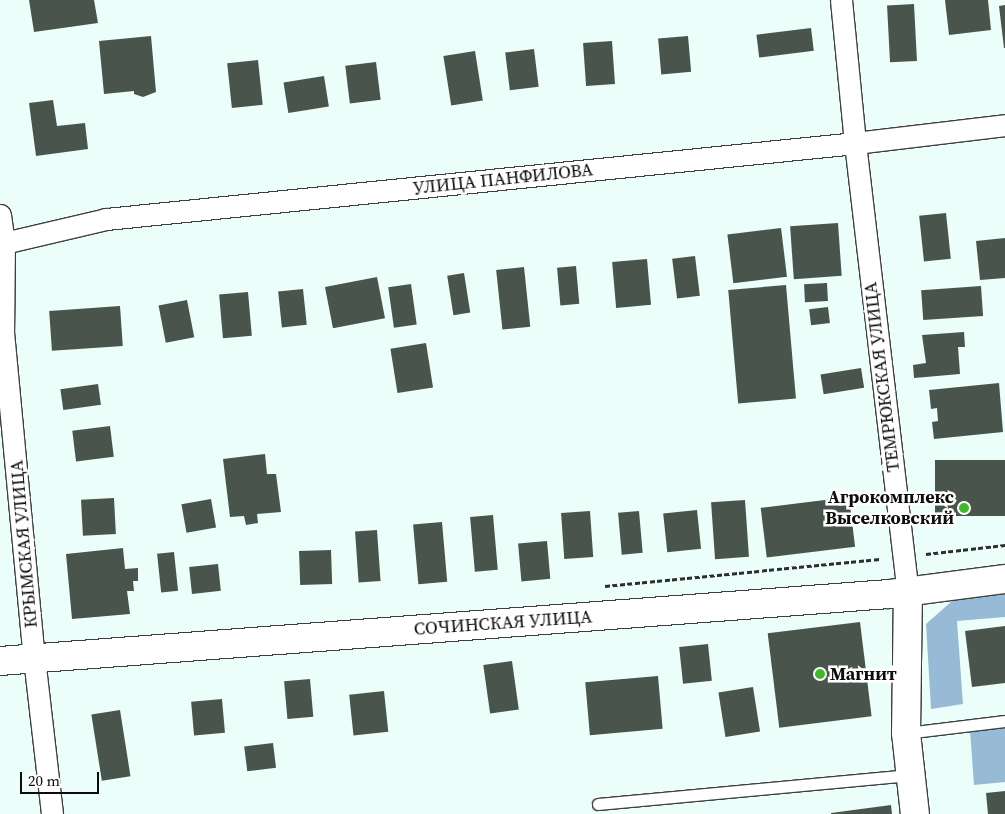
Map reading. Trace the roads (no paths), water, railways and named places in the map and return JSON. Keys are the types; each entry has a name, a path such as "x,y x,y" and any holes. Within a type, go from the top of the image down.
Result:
{"street":[{"name":"ТЕМРЮКСКАЯ УЛИЦА","path":"841,0 855,143 908,591 906,734 915,814"},
{"name":"УЛИЦА ПАНФИЛОВА","path":"4,243 106,219 855,143 1005,124"},
{"name":"КРЫМСКАЯ УЛИЦА","path":"0,215 4,243 4,332 34,658 52,814"},
{"name":"СОЧИНСКАЯ УЛИЦА","path":"0,662 908,591 1005,579"}],"lane":[{"path":"906,734 1005,721"},
{"path":"598,804 910,775"}],"place":[{"name":"Агрокомплекс Выселковский","path":"964,508"},
{"name":"Магнит","path":"820,674"}]}
